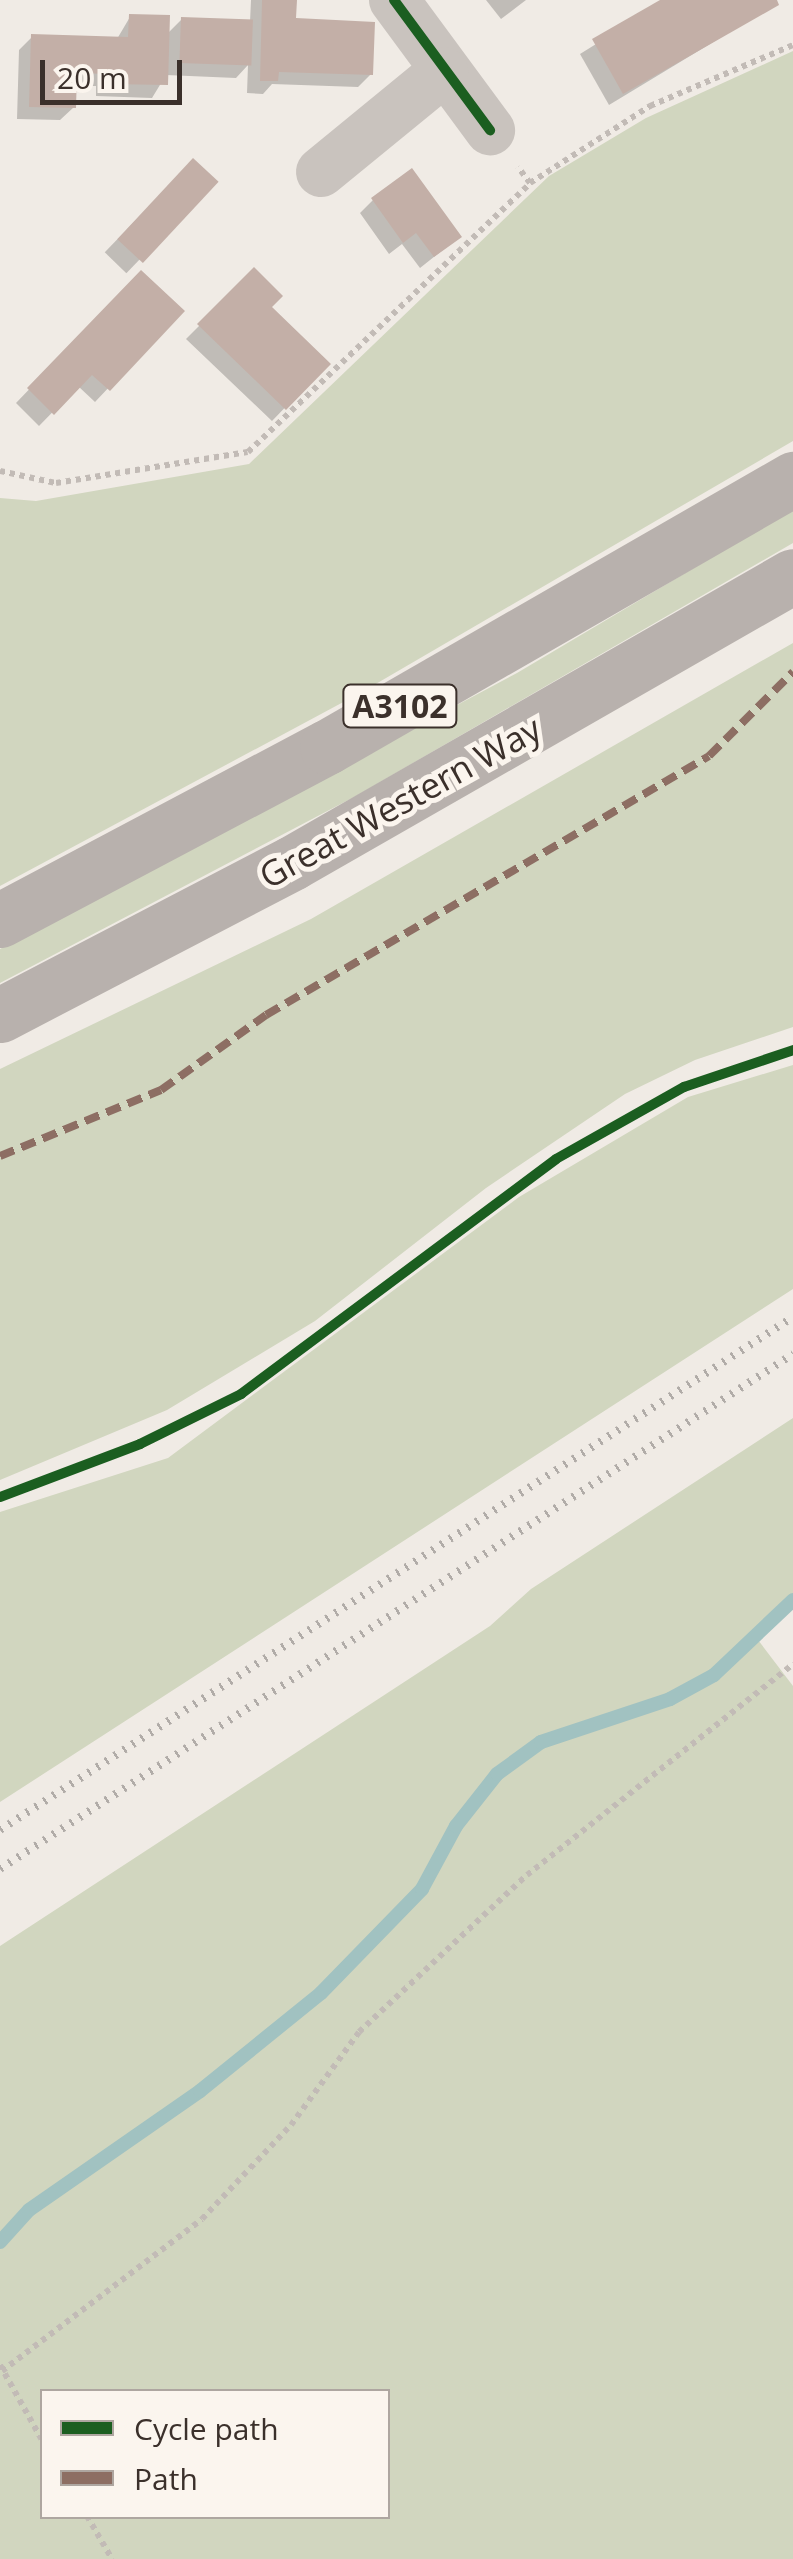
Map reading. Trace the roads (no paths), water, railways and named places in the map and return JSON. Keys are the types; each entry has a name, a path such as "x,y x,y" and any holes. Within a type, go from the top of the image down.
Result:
{"main road":[{"name":"A3102","path":"0,920 327,747 793,479"},
{"name":"Great Western Way","path":"0,1015 310,854 793,576"}],"street":[{"path":"394,0 443,72 490,130"},
{"path":"321,172 443,72"}],"waterway":[{"path":"0,2242 29,2210 200,2091 321,1993 422,1889 456,1826 497,1774 541,1742 670,1699 714,1675 793,1600"}],"railway":[{"path":"0,1830 793,1317"},
{"path":"0,1869 793,1354"}]}
